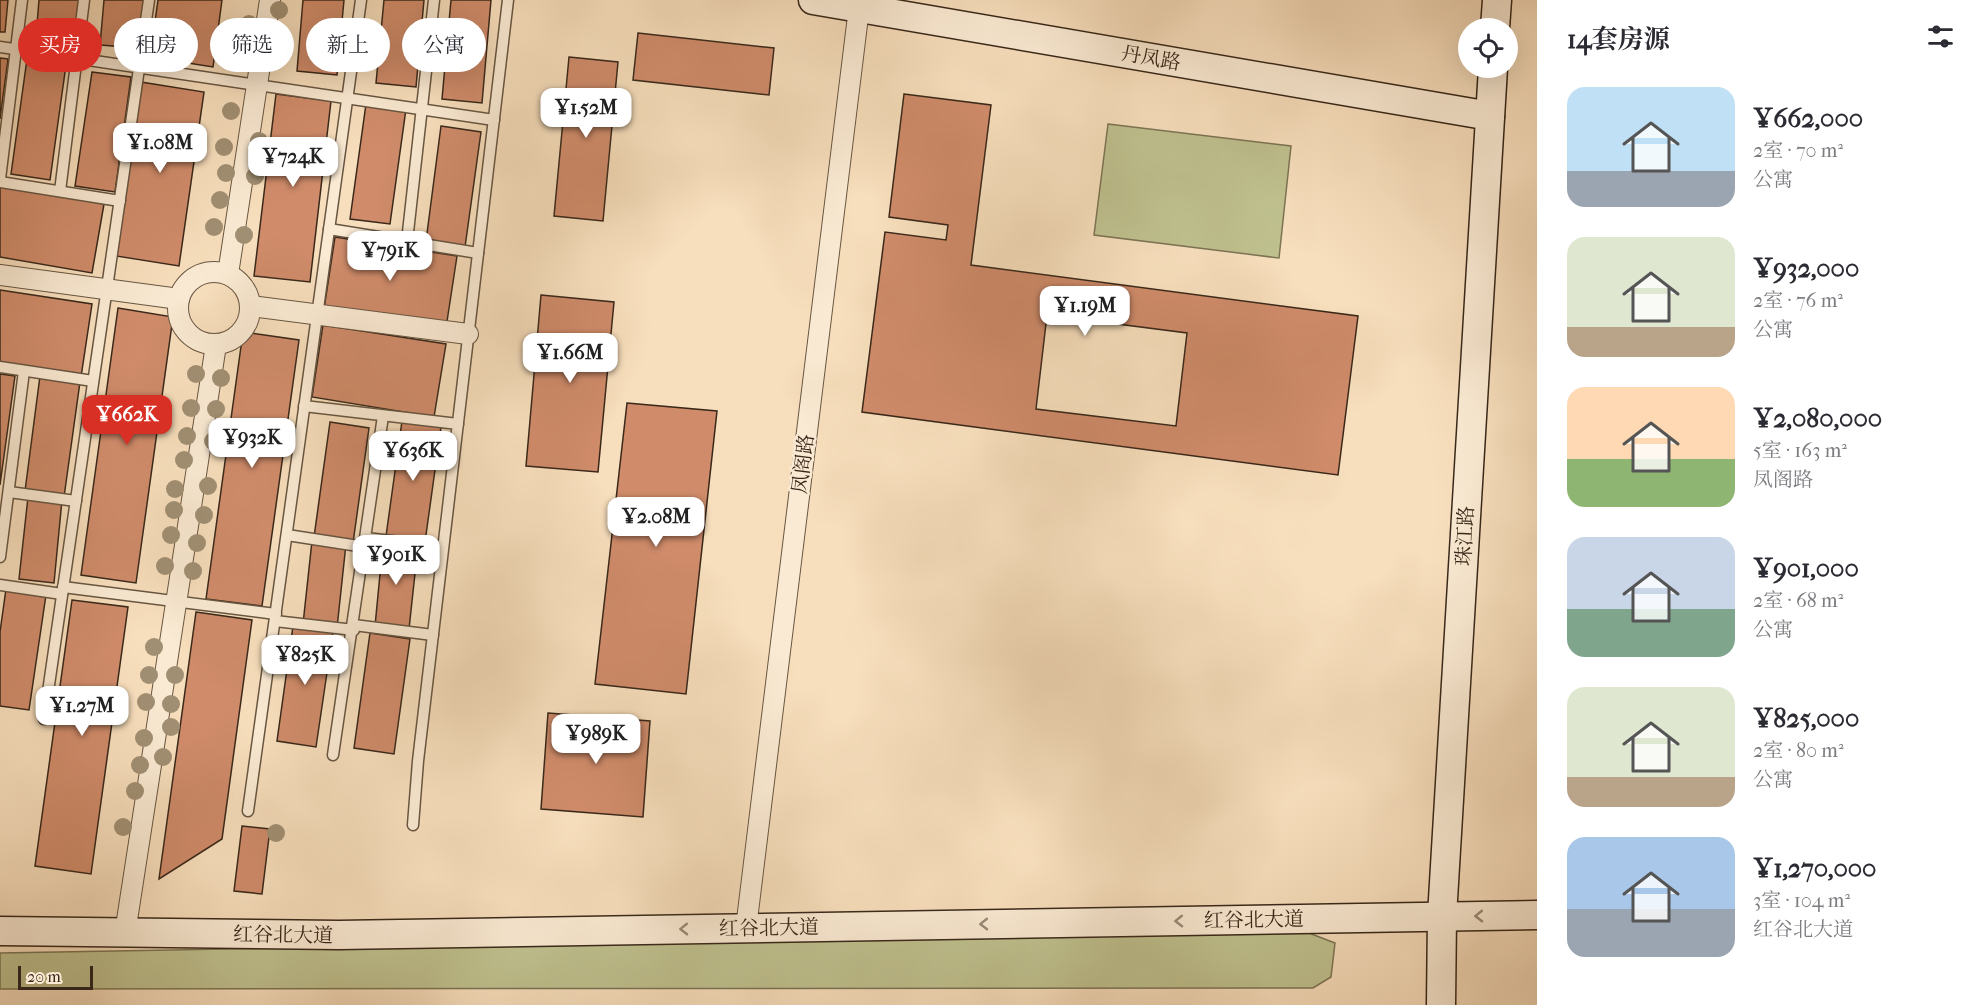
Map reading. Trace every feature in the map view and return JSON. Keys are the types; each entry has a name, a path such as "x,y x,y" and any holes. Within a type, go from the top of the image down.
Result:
{"main road":[{"name":"丹凤路","path":"813,0 860,4 1490,116"},
{"path":"1496,18 1497,0"},
{"name":"珠江路","path":"1441,1005 1442,916 1492,78"},
{"name":"红谷北大道","path":"0,931 339,935 1537,915"}],"street":[{"path":"228,274 270,0"},
{"name":"凤阁路","path":"746,928 860,4"},
{"path":"207,272 228,274 244,287 251,306 250,316 241,333 234,339 216,345 203,343 185,330 177,310 182,290 197,276 207,272"},
{"path":"0,275 179,299"},
{"path":"251,306 468,334"},
{"path":"125,933 216,345"}],"lane":[{"path":"22,0 0,180 120,201"},
{"path":"82,18 84,0"},
{"path":"146,18 149,0"},
{"path":"248,811 361,0"},
{"path":"407,241 434,0"},
{"path":"412,825 508,0"},
{"path":"0,47 16,50"},
{"path":"60,191 74,72"},
{"path":"44,720 138,72"},
{"path":"165,72 494,120"},
{"path":"329,229 478,253"},
{"path":"0,367 93,381"},
{"path":"0,557 6,492 24,371"},
{"path":"304,406 458,424"},
{"path":"333,755 354,628 383,416"},
{"path":"6,492 76,501"},
{"path":"287,535 443,547"},
{"path":"0,585 176,601 275,618 433,635"}],"green space":[{"path":"1108,124 1291,146 1279,258 1094,235"},
{"path":"1301,930 1335,943 1331,977 1313,988 0,989 0,953"}],"building":[{"path":"0,0 8,0 5,32 0,32"},
{"path":"39,0 79,0 78,18 38,18"},
{"path":"104,0 144,0 142,18 114,18 114,46 102,45"},
{"path":"158,0 222,0 220,18 210,18 210,67 198,65 198,18 155,18"},
{"path":"303,0 344,0 342,18 306,18 306,72 297,71"},
{"path":"384,0 424,0 422,18 402,18 402,72 417,72 416,87 376,83 377,72 390,72 390,18 382,18"},
{"path":"451,0 491,0 486,57 486,18 449,18"},
{"path":"638,33 774,48 769,95 633,80"},
{"path":"569,57 618,62 603,221 554,216"},
{"path":"0,58 8,59 0,119"},
{"path":"25,72 65,72 50,180 11,174"},
{"path":"92,72 131,77 115,192 75,186"},
{"path":"307,72 337,72 337,75"},
{"path":"444,72 485,72 482,103 442,99"},
{"path":"141,82 204,92 179,266 116,256"},
{"path":"276,94 331,101 310,282 254,276"},
{"path":"904,94 991,105 971,265 1358,316 1338,475 862,412 885,232 946,240 948,225 889,217","holes":["1047,315 1187,333 1176,426 1036,409"]},
{"path":"366,104 406,109 390,224 350,219"},
{"path":"441,126 481,132 465,247 426,241"},
{"path":"0,185 104,204 92,273 0,257"},
{"path":"335,237 457,256 446,328 324,309"},
{"path":"0,290 92,304 81,377 0,364"},
{"path":"541,295 614,302 598,472 526,466"},
{"path":"118,308 173,317 136,583 81,575"},
{"path":"323,325 446,344 434,417 312,397"},
{"path":"243,332 299,340 262,606 206,599"},
{"path":"0,374 15,376 0,485"},
{"path":"40,376 80,382 64,497 25,491"},
{"path":"627,403 717,411 686,694 595,684"},
{"path":"402,421 441,427 425,542 386,536"},
{"path":"330,422 369,428 353,543 314,537"},
{"path":"28,497 62,500 54,583 19,579"},
{"path":"312,541 346,544 337,628 303,624"},
{"path":"383,543 418,546 409,629 375,626"},
{"path":"6,589 46,595 29,710 0,706 0,632"},
{"path":"72,600 128,607 91,874 35,866"},
{"path":"196,612 252,620 222,839 159,879"},
{"path":"293,626 333,632 316,747 277,741"},
{"path":"370,633 410,639 394,754 354,748"},
{"path":"548,713 650,721 643,817 541,809"},
{"path":"242,826 270,829 262,894 234,891"}]}
